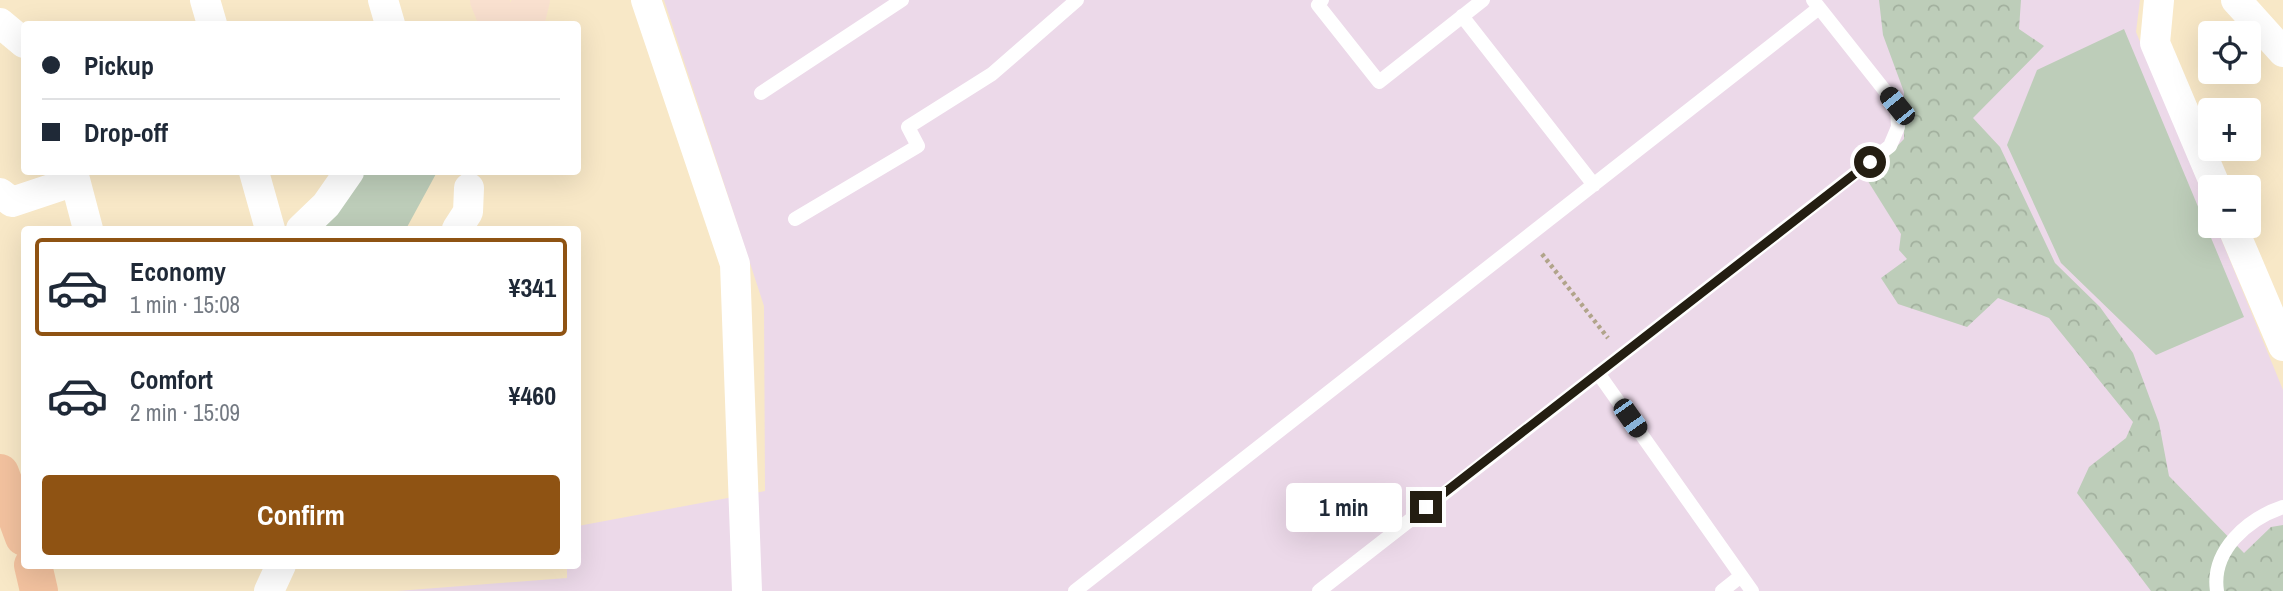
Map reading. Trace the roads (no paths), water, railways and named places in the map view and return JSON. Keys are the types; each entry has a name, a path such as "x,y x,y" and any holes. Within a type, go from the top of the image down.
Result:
{"main road":[{"path":"0,473 21,529"},
{"path":"34,569 39,591"}],"street":[{"path":"205,0 211,21"},
{"path":"383,0 389,21"},
{"path":"489,0 498,21"},
{"path":"527,21 531,0"},
{"path":"646,0 735,264 747,591"},
{"path":"2159,0 2155,43 2211,175"},
{"path":"2236,0 2283,52"},
{"path":"0,23 21,40"},
{"path":"255,175 266,226"},
{"path":"304,226 326,205 347,175"},
{"path":"0,193 12,202 74,176 87,226"},
{"path":"459,226 468,212 469,188"},
{"path":"2237,238 2283,346"},
{"path":"269,591 279,569"}],"lane":[{"path":"761,93 902,0"},
{"path":"795,219 918,146 908,127 992,75 1077,0"},
{"path":"1322,0 1318,5 1378,82 1483,0"},
{"path":"1075,591 1594,185 1816,4 1897,106 1898,127 1890,146 1319,591"},
{"path":"1462,16 1594,185"},
{"path":"1598,373 1752,591"},
{"path":"2217,591 2214,571 2233,538 2268,512 2283,507"},
{"path":"1722,591 1741,576"}]}
